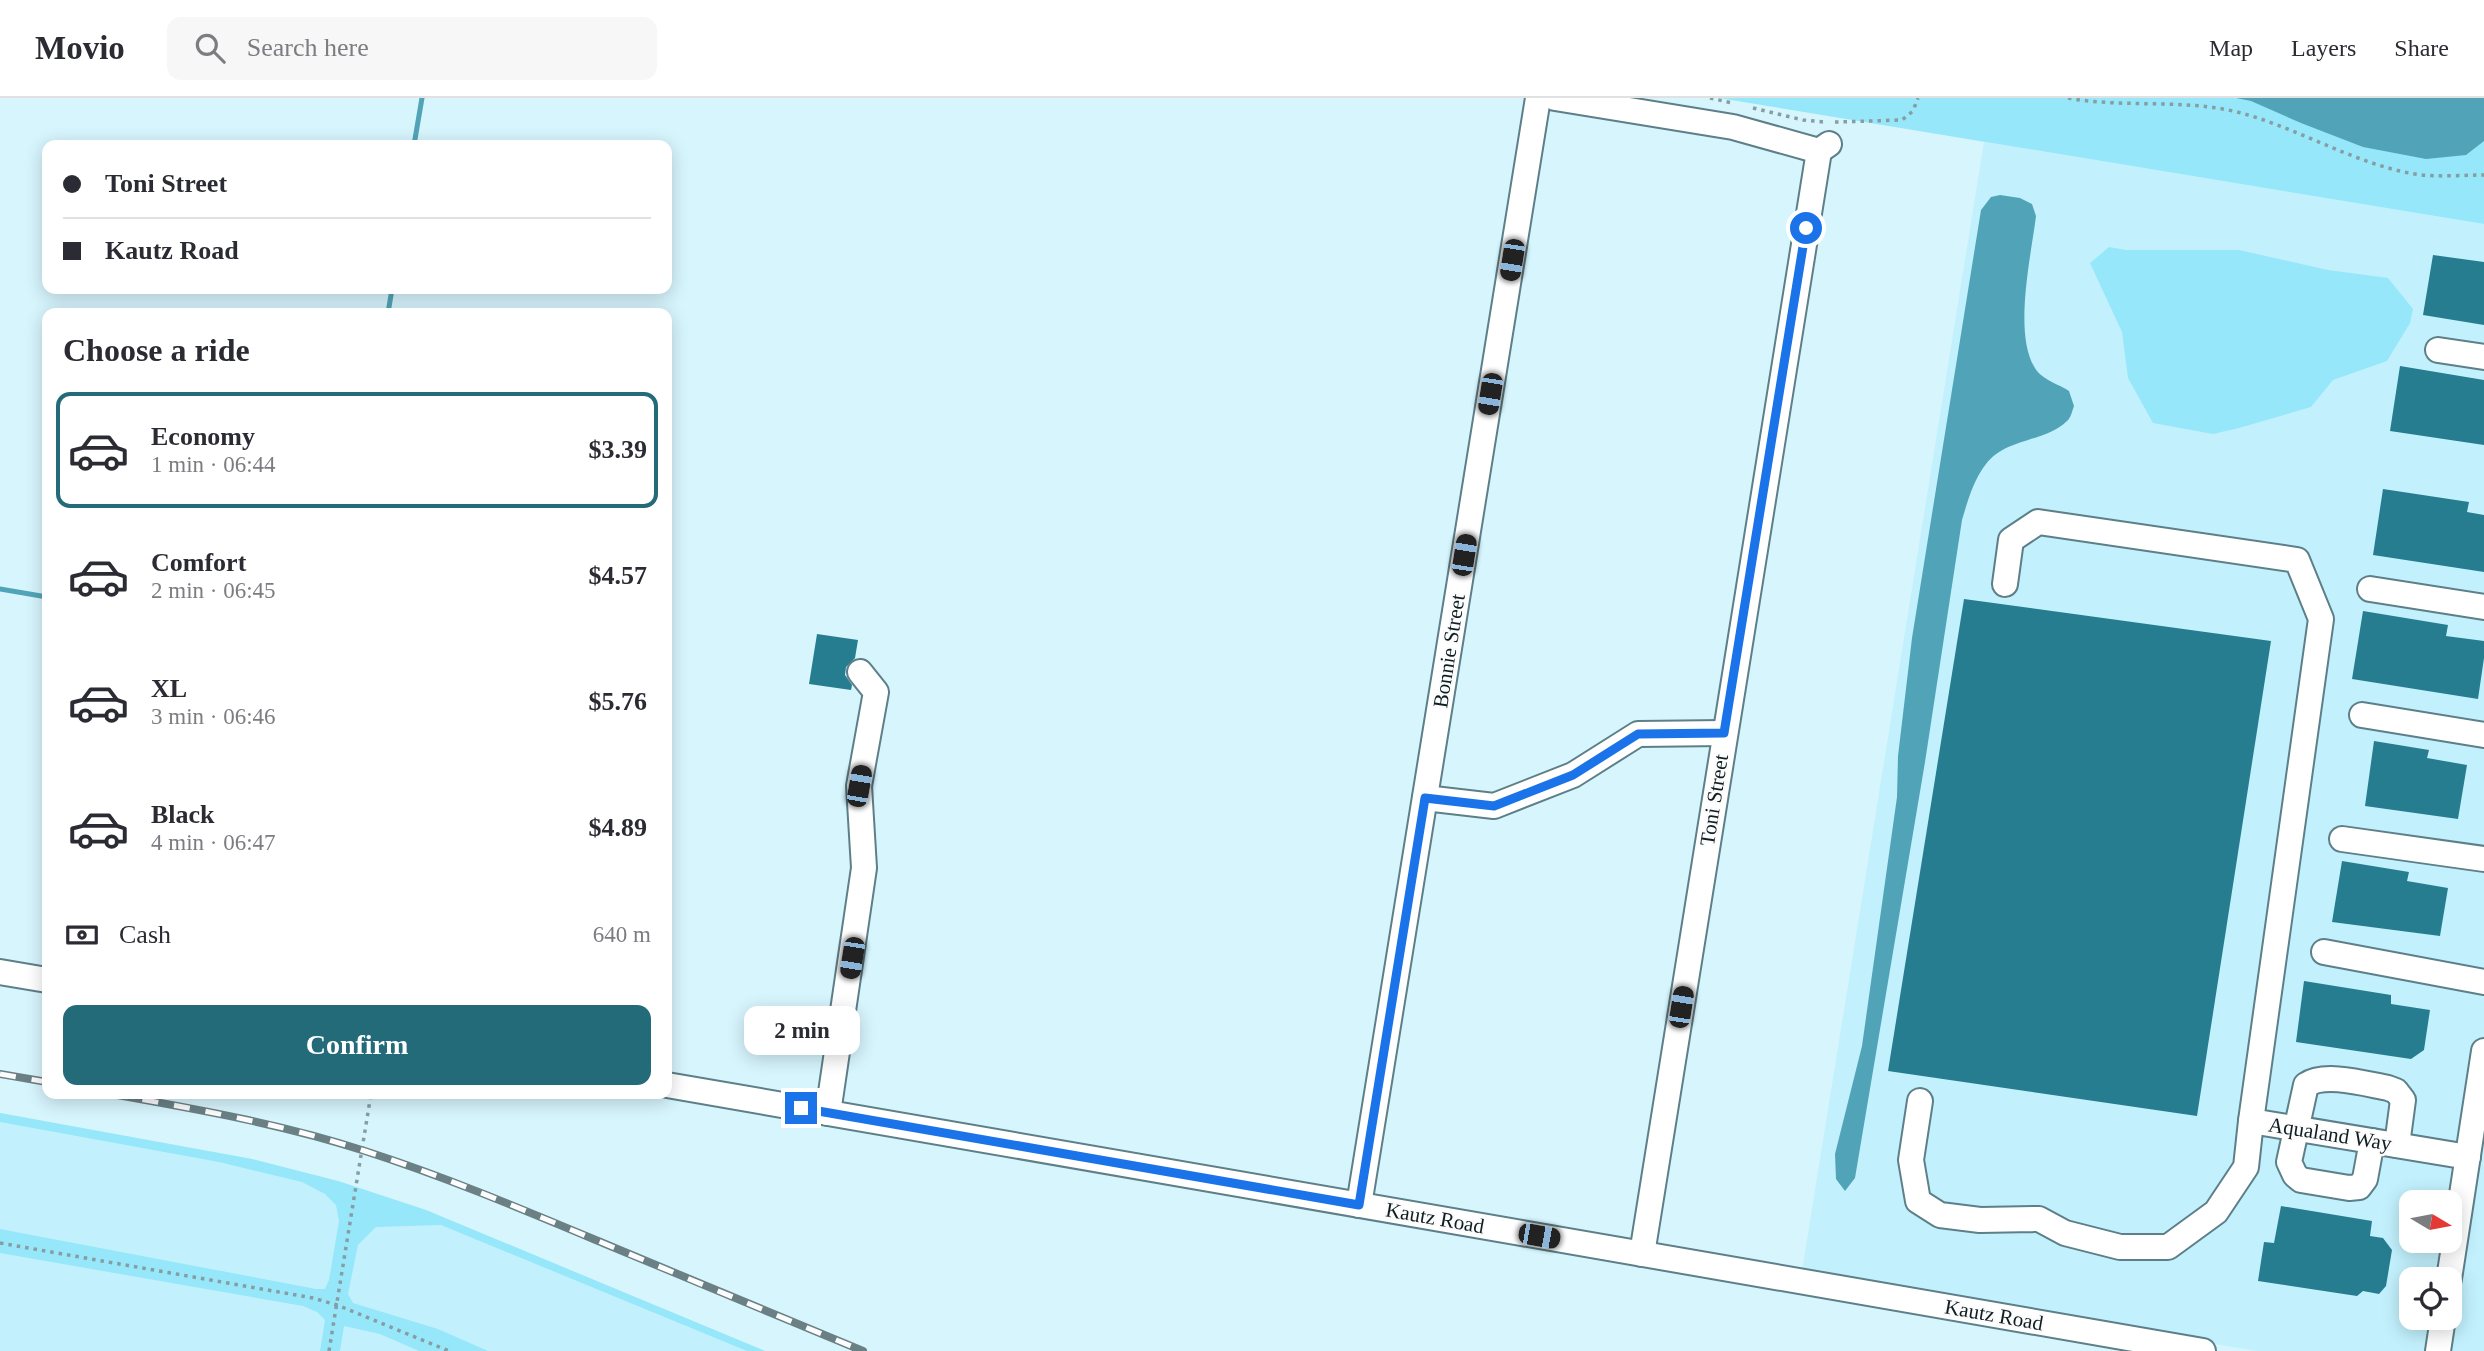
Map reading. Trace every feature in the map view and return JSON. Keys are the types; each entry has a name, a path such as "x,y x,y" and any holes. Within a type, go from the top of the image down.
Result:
{"street":[{"name":"Bonnie Street","path":"1359,1205 1538,98"},
{"name":"Toni Street","path":"1555,98 1733,127 1824,147 1724,733 1642,1254"},
{"path":"2438,350 2484,357"},
{"path":"2005,584 2011,540 2038,522 2297,560 2321,619 2250,1121"},
{"path":"2370,589 2484,607"},
{"path":"828,1113 864,868 859,786 876,692 860,672"},
{"path":"2362,715 2484,735"},
{"path":"1425,798 1494,806 1573,775 1638,734 1724,733"},
{"path":"2342,839 2484,859"},
{"path":"2324,952 2484,982"},
{"path":"0,972 42,979"},
{"path":"2451,1267 2473,1161 2484,1051"},
{"path":"2372,1141 2365,1179 2359,1187 2349,1188 2301,1180 2295,1175 2289,1162 2306,1085 2314,1079 2329,1079 2396,1091 2403,1100 2397,1145"},
{"name":"Kautz Road","path":"672,1086 2203,1351"},
{"name":"Aqualand Way","path":"1920,1101 1911,1160 1918,1201 1940,1215 1980,1220 2039,1219 2065,1233 2120,1247 2168,1247 2216,1212 2246,1167 2250,1121 2397,1145 2473,1161"},
{"path":"2438,1351 2441,1330"}],"path":[{"path":"1710,98 1803,120 1828,122 1902,120 1913,111 1918,98"},
{"path":"2068,98 2092,102 2209,107 2233,111 2350,155 2411,173 2484,174"},
{"path":"2166,98 2166,105"},
{"path":"330,1351 370,1099"},
{"path":"0,1243 313,1298 337,1305 449,1351"}],"shaded area":[{"path":"1719,98 2484,98 2484,224"},
{"path":"2236,98 2484,98 2484,141 2466,155 2426,159 2363,147 2251,101"},
{"path":"1984,142 2484,224 2484,1351 2257,1351 1801,1277"},
{"path":"2000,195 2020,198 2032,204 2036,216 2025,296 2026,339 2037,371 2069,391 2074,406 2068,420 2058,428 2004,449 1986,464 1974,484 1962,520 1925,762 1855,1178 1845,1191 1836,1179 1835,1154 1862,1046 1897,797 1898,756 1912,638 1981,210 1991,197"},
{"path":"2109,247 2126,250 2239,250 2328,270 2388,278 2413,309 2410,323 2387,361 2333,380 2311,407 2213,434 2153,423 2128,378 2122,332 2090,263"},
{"path":"0,1113 252,1159 338,1181 426,1210 765,1351 0,1351"},
{"path":"0,1113 252,1159 338,1181 426,1210 765,1351 747,1351 441,1225 376,1227 358,1245 348,1294 353,1303 438,1329 488,1351 419,1351 380,1334 344,1326 340,1351 320,1351 325,1320 317,1312 303,1306 0,1253 0,1229 325,1289 329,1280 339,1221 336,1205 325,1194 302,1182 219,1162 0,1122"}],"building":[{"path":"2433,255 2484,262 2484,325 2423,315"},
{"path":"2400,366 2484,380 2484,445 2390,431"},
{"path":"2383,489 2469,502 2467,512 2484,515 2484,572 2373,555"},
{"path":"1964,599 2271,641 2197,1116 1888,1071"},
{"path":"2363,611 2448,625 2446,636 2484,641 2478,699 2352,679"},
{"path":"817,634 858,640 855,658 846,667 845,675 852,685 851,690 809,684"},
{"path":"2374,741 2429,750 2427,758 2467,765 2458,819 2365,806"},
{"path":"2342,861 2409,872 2407,881 2448,888 2440,936 2332,922"},
{"path":"2304,981 2391,995 2391,1004 2430,1010 2424,1050 2411,1059 2296,1042"},
{"path":"2281,1206 2372,1221 2370,1236 2383,1238 2392,1250 2386,1286 2379,1294 2363,1291 2357,1296 2258,1281 2264,1242 2274,1243"}],"waterway":[{"path":"415,140 422,98"},
{"path":"389,308 391,294"},
{"path":"0,589 42,596"}],"railway":[{"path":"0,1074 42,1081"},
{"path":"138,1099 271,1125 334,1141 395,1161 514,1206 863,1351"}],"route":[{"path":"801,1108 1359,1205 1425,798 1494,806 1573,775 1638,734 1724,733 1806,228"}]}
